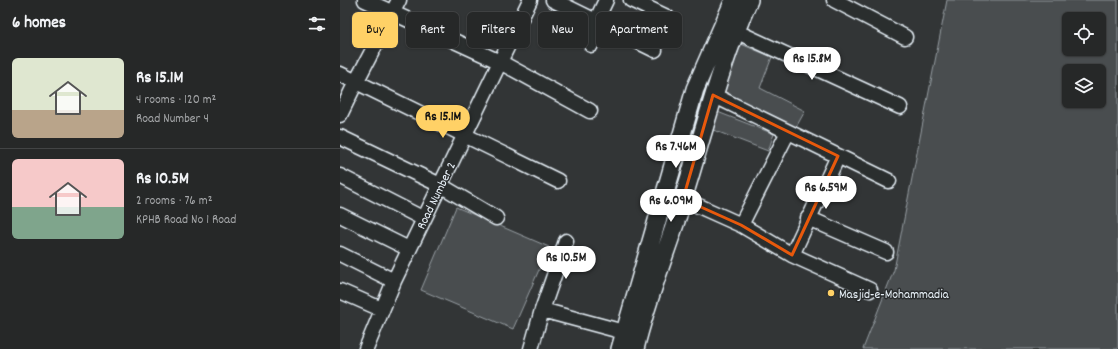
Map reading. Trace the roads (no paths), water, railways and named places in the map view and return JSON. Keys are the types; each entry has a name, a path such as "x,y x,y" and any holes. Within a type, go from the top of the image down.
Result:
{"main road":[{"path":"632,339 695,89 734,0"},
{"path":"620,349 632,339 683,199 712,95 735,31 749,0"}],"street":[{"path":"365,0 391,12"},
{"path":"393,12 399,0"},
{"name":"Road Number 2","path":"366,349 381,309 409,249 530,0"},
{"path":"553,0 596,21 591,45"},
{"path":"600,12 606,0"},
{"path":"631,0 656,12"},
{"path":"834,0 905,37"},
{"path":"398,15 500,62 590,110"},
{"path":"735,31 900,107"},
{"path":"340,116 374,48"},
{"path":"652,48 656,50"},
{"path":"340,74 558,181"},
{"path":"712,95 889,181"},
{"path":"741,225 788,132"},
{"path":"340,137 440,185 496,218"},
{"path":"792,254 838,156"},
{"path":"340,176 424,219"},
{"path":"683,199 741,225 792,254 870,290"},
{"path":"340,215 409,249"},
{"path":"808,218 886,252"},
{"path":"532,349 542,310 566,241"},
{"path":"340,254 394,281"},
{"path":"340,291 381,309"},
{"path":"542,310 632,339"}],"place":[{"name":"Masjid-e-Mohammadia","path":"831,293"}]}
